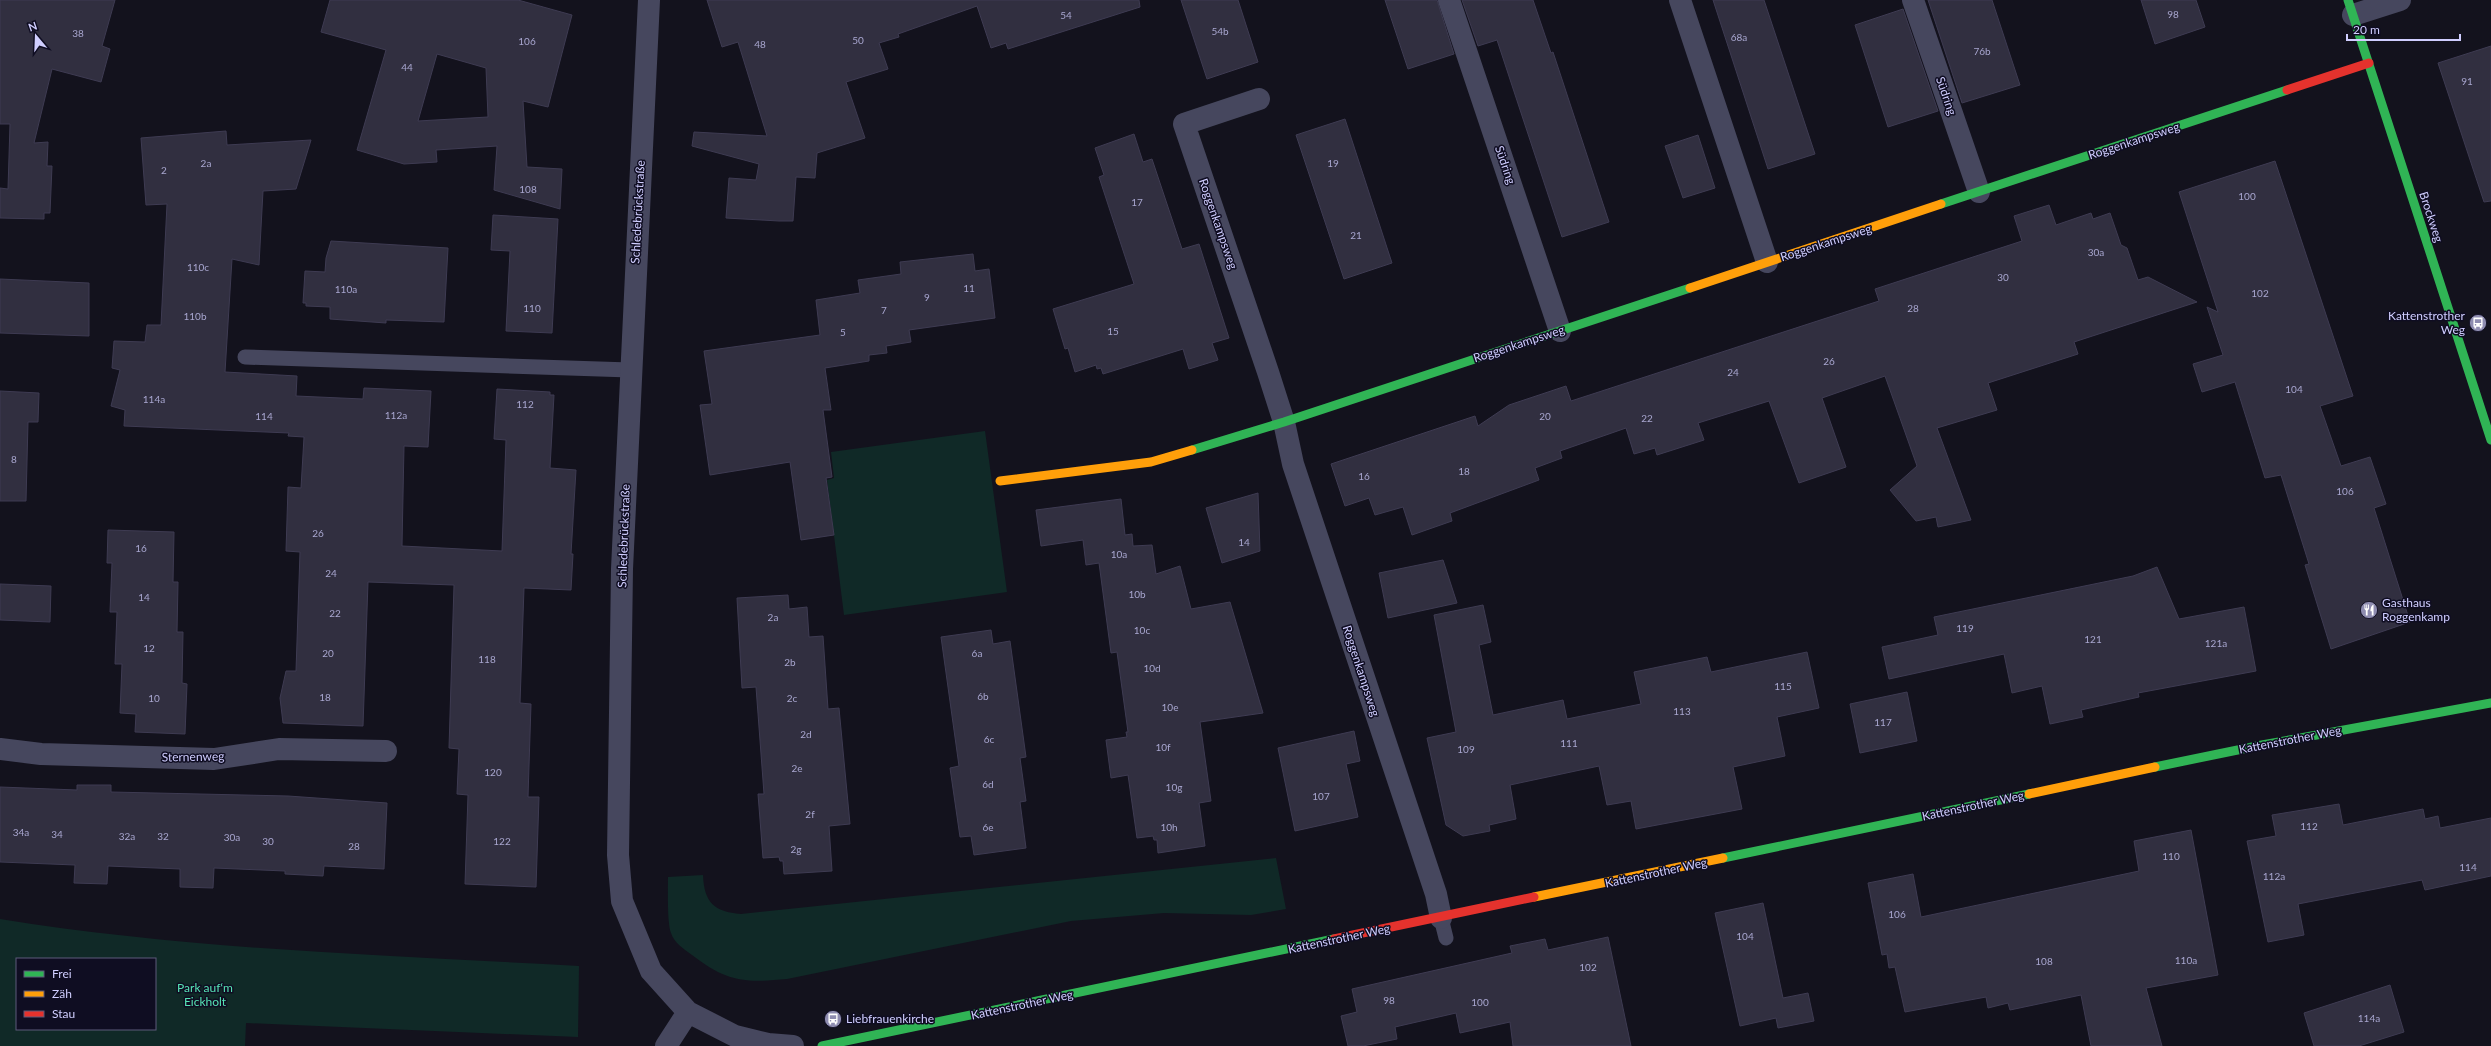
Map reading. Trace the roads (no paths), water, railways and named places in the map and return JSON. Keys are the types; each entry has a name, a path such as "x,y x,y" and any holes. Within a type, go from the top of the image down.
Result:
{"street":[{"name":"Schledebrückstraße","path":"649,0 630,370 622,569 618,855 622,900 651,971 688,1012"},
{"name":"Südring","path":"1449,0 1560,330"},
{"path":"1680,0 1767,262"},
{"name":"Südring","path":"1913,0 1979,192"},
{"path":"2351,8 2400,0"},
{"name":"Brockweg","path":"2351,8 2491,438"},
{"name":"Roggenkampsweg","path":"1000,481 1151,462 1284,422 2369,63"},
{"name":"Roggenkampsweg","path":"1259,99 1184,124 1284,422 1293,464 1436,894 1444,928"},
{"name":"Kattenstrother Weg","path":"822,1046 1444,928 2262,745 2491,703"},
{"name":"Sternenweg","path":"0,749 42,754 214,759 279,749 386,751"},
{"path":"666,1046 688,1012 735,1036 768,1044 793,1046"}],"lane":[{"path":"245,357 630,370"}],"place":[{"name":"Kattenstrother Weg","path":"2478,323"},
{"name":"Gasthaus Roggenkamp","path":"2369,610"},
{"name":"Liebfrauenkirche","path":"833,1019"}],"park label":[{"name":"Park auf‘m Eickholt","path":"205,995"}]}
